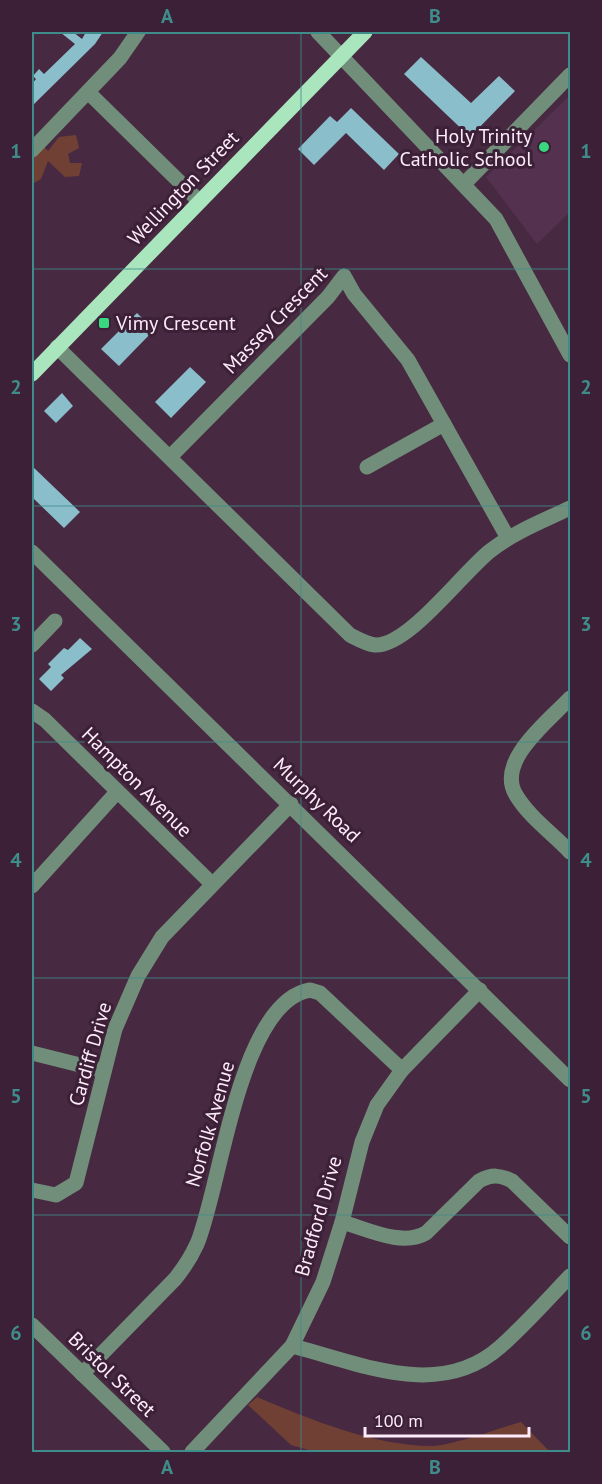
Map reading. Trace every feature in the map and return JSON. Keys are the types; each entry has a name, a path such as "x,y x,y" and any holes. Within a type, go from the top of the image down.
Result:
{"main road":[{"name":"Wellington Street","path":"32,374 365,32"}],"street":[{"path":"32,150 120,58 138,32"},
{"path":"318,32 496,219 570,355"},
{"path":"464,184 570,75"},
{"path":"88,92 199,201"},
{"name":"Massey Crescent","path":"170,457 328,297 344,276 354,294 408,360 508,538"},
{"path":"57,347 350,634 376,645 402,637 466,572 508,538 570,508"},
{"path":"367,467 444,424"},
{"name":"Murphy Road","path":"32,552 570,1080"},
{"path":"32,645 55,621"},
{"path":"570,698 519,752 513,765 511,779 515,794 570,852"},
{"name":"Hampton Avenue","path":"32,711 45,720 212,884"},
{"path":"32,886 117,792"},
{"name":"Cardiff Drive","path":"32,1190 56,1195 67,1190 76,1182 115,1029 138,976 162,937 291,804"},
{"name":"Norfolk Avenue","path":"82,1374 175,1279 187,1263 203,1226 239,1086 263,1035 289,998 310,990 320,993 402,1070"},
{"name":"Bradford Drive","path":"192,1452 292,1346 323,1282 342,1222 368,1122 389,1086 402,1070 480,990"},
{"path":"32,1053 104,1071"},
{"path":"342,1222 398,1237 417,1238 426,1233 479,1181 489,1176 501,1176 512,1181 570,1237"},
{"path":"292,1346 415,1377 450,1373 482,1360 499,1348 570,1276"},
{"name":"Bristol Street","path":"32,1325 162,1452"}],"shaded area":[{"name":"Holy Trinity Catholic School","path":"570,95 570,212 537,244 486,177"},
{"path":"76,135 79,148 68,154 70,163 82,163 79,176 65,177 48,161 41,179 32,184 32,145 38,140 48,151 59,137"},
{"path":"257,1397 342,1430 410,1445 432,1446 451,1443 521,1422 550,1452 316,1452 291,1445 248,1405"}],"building":[{"path":"60,32 73,32 82,39 86,32 103,32 95,44 32,106 32,84 36,79 33,76 39,69 44,74 75,44"},
{"path":"421,57 471,103 499,76 515,91 470,137 404,74"},
{"path":"351,108 399,154 384,170 346,133 314,165 298,149 330,116 337,122"},
{"path":"137,313 154,330 119,366 101,349"},
{"path":"190,367 206,382 171,418 155,402"},
{"path":"62,393 73,406 56,423 44,411"},
{"path":"32,466 80,512 64,528 32,497"},
{"path":"80,638 92,649 61,675 64,678 51,691 39,679 51,667 48,664 64,648 68,650"}],"place":[{"name":"Holy Trinity Catholic School","path":"544,147"},
{"name":"Vimy Crescent","path":"104,323"}]}
